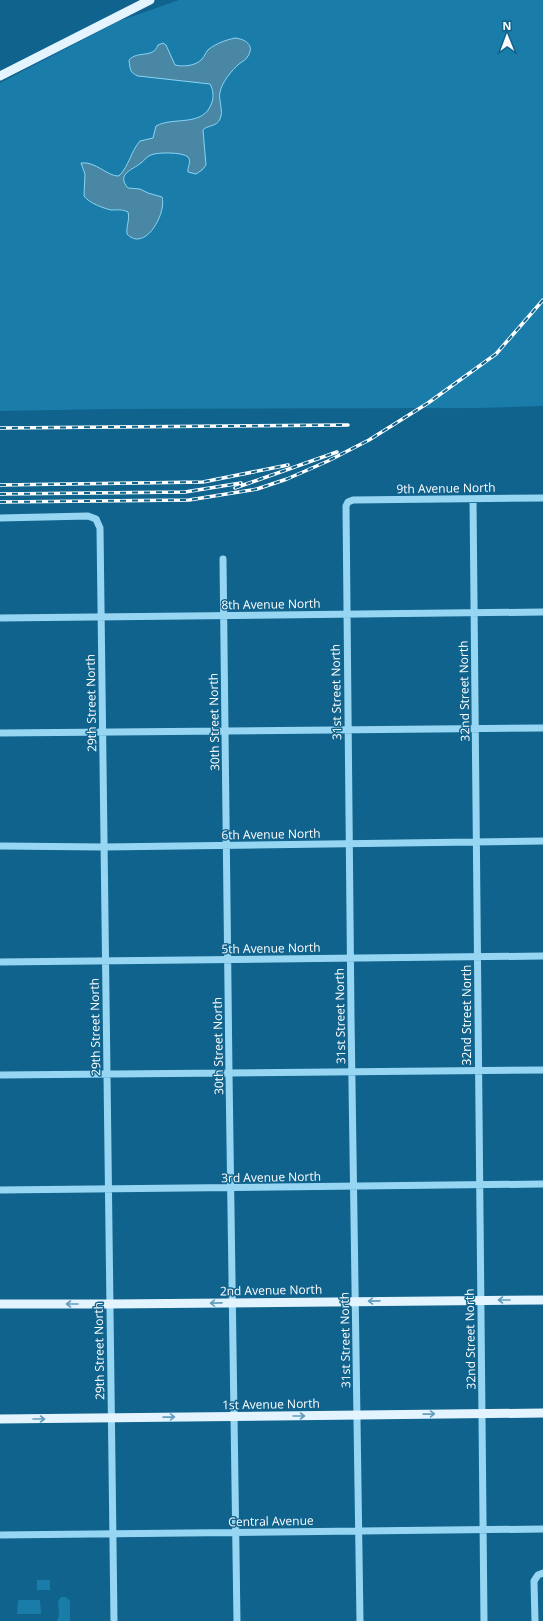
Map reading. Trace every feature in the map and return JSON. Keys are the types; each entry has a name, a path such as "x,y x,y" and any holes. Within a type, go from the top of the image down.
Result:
{"main road":[{"path":"0,76 150,0"},
{"name":"2nd Avenue North","path":"0,1304 543,1300"},
{"name":"1st Avenue North","path":"0,1419 543,1413"}],"street":[{"name":"9th Avenue North","path":"348,502 353,500 543,498"},
{"name":"32nd Street North","path":"473,499 484,1621"},
{"name":"31st Street North","path":"348,502 346,506 346,614 360,1621"},
{"name":"29th Street North","path":"0,518 88,516 96,519 100,528 114,1621"},
{"name":"30th Street North","path":"224,559 229,1074 237,1621"},
{"name":"8th Avenue North","path":"0,618 543,612"},
{"path":"0,733 543,728"},
{"name":"6th Avenue North","path":"0,846 227,846 543,841"},
{"name":"5th Avenue North","path":"0,962 543,956"},
{"path":"0,1075 543,1070"},
{"name":"3rd Avenue North","path":"0,1190 543,1184"},
{"name":"Central Avenue","path":"0,1535 543,1529"},
{"path":"535,1621 534,1581 538,1575 543,1573"}],"shaded area":[{"path":"179,0 543,0 543,406 480,408 114,409 0,411 0,83 119,21"},
{"path":"235,38 248,43 250,46 250,52 246,59 230,73 221,88 221,116 219,122 203,130 206,165 202,170 196,174 188,172 190,161 185,155 176,153 159,153 148,156 124,176 125,183 128,188 140,189 162,197 163,204 161,212 153,229 147,235 134,239 127,234 129,218 128,212 104,208 86,199 84,196 85,174 81,163 92,164 115,176 119,176 140,141 153,138 156,126 163,123 188,120 202,115 208,110 212,102 213,95 210,84 138,76 133,74 129,60 137,55 153,52 158,45 163,43 166,45 175,65 189,65 196,63 203,58 212,47"},
{"path":"37,1580 50,1580 50,1590 37,1590"},
{"path":"61,1597 66,1597 70,1601 70,1621 57,1621 59,1615 58,1601"},
{"path":"18,1600 40,1600 41,1614 17,1614"}],"railway":[{"path":"0,502 189,500 257,489 287,479 328,461 369,440 428,403 496,354 543,300"},
{"path":"0,428 348,425"},
{"path":"235,488 337,452"},
{"path":"0,485 203,482 288,465"},
{"path":"0,494 185,492 241,483"}]}
